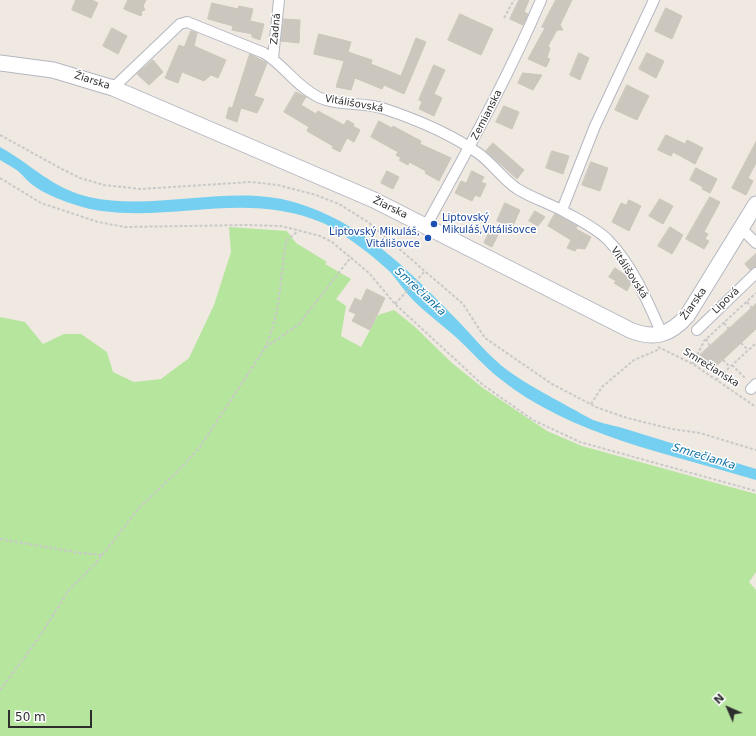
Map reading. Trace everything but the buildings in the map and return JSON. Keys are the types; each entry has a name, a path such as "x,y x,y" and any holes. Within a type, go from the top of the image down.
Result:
{"street":[{"name":"Zadná","path":"273,58 279,0"},
{"name":"Zemianska","path":"426,226 470,148 517,56 541,0"},
{"path":"562,210 595,126 654,0"},
{"name":"Vitálišovská","path":"113,88 180,24 187,22 264,52 273,58 294,80 318,97 328,101 370,104 429,127 479,154 515,187 528,195 562,210 591,227 607,239 618,252 648,302 659,343"},
{"name":"Žiarska","path":"0,63 53,70 113,88 339,185 426,226 630,330 646,335 659,343 687,316 751,235 756,204"},
{"name":"Lipová","path":"697,330 756,273"}],"path":[{"path":"504,18 514,0"},
{"path":"0,136 80,178 104,185 141,189 251,182 278,185 316,195 339,204 368,222 463,304 485,338 552,384 590,404 627,418 672,429 700,433 756,450"},
{"path":"0,178 42,203 98,222 125,228 246,225 281,226 332,242 369,273 396,304 483,385 533,420 580,442 756,491"},
{"path":"0,690 38,639 69,590 102,555 139,508 200,447 265,348 272,334 281,288 280,280 286,241 300,231"},
{"path":"265,348 299,324 351,257"},
{"path":"396,304 425,271"},
{"path":"693,364 706,339 756,293"},
{"path":"746,302 752,308"},
{"path":"724,323 728,329"},
{"path":"706,339 710,346"},
{"path":"590,404 602,387 634,360 659,343"},
{"name":"Smrečianska","path":"659,343 756,406"},
{"path":"741,343 748,350"},
{"path":"716,380 748,350 755,346 756,343"},
{"path":"723,360 746,379"},
{"path":"0,539 80,553 102,555"}],"green space":[{"path":"229,227 287,231 296,243 327,262 325,264 351,279 336,299 346,306 341,336 361,347 378,315 394,310 414,326 452,363 483,388 547,431 582,446 756,494 756,572 749,582 756,590 756,736 0,736 0,317 25,322 43,344 64,334 81,334 107,352 113,372 134,382 161,379 189,358 214,305 231,252"}],"water":[{"name":"Smrečianka","path":"0,147 53,182 76,193 89,197 116,201 143,202 225,196 253,196 279,199 306,206 329,216 351,227 390,256 426,289 495,360 522,380 596,421 756,469 756,480 622,441 557,414 527,398 499,378 458,339 418,305 407,294 391,273 378,261 348,238 323,223 295,214 268,209 240,208 158,213 130,213 85,208 66,202 34,186 18,171 0,160"}],"place":[{"name":"Liptovský Mikuláš,Vitálišovce","path":"434,224"},
{"name":"Liptovský Mikuláš, Vitálišovce","path":"428,238"}]}
